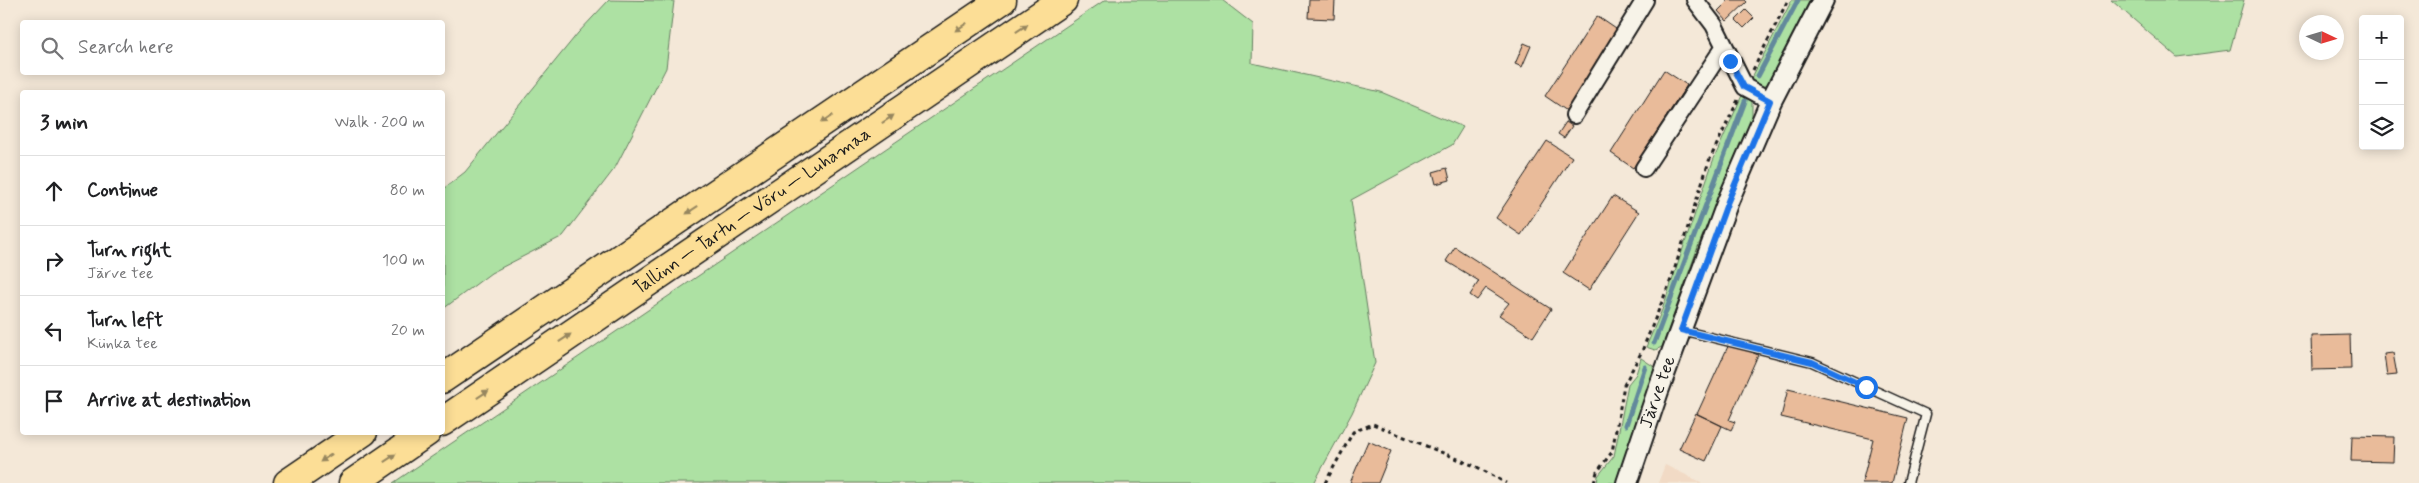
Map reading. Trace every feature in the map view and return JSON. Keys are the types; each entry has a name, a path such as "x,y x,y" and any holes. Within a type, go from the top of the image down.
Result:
{"highway":[{"name":"Tallinn — Tartu — Võru — Luhamaa","path":"445,377 1002,0"},
{"name":"Tallinn — Tartu — Võru — Luhamaa","path":"445,420 1062,0"},
{"path":"288,483 360,435"},
{"path":"354,483 423,435"}],"street":[{"path":"1574,115 1645,0"},
{"path":"1695,0 1714,25 1744,87 1770,101"},
{"name":"Järve tee","path":"1627,483 1728,201 1770,101 1823,0"},
{"path":"1644,168 1724,47"}],"lane":[{"path":"1681,330 1812,362 1926,414 1908,483"}],"path":[{"path":"1594,483 1597,472 1612,452 1624,385 1642,351 1672,277 1709,161 1788,0"},
{"path":"1325,483 1353,432 1373,424 1477,467 1506,483"}],"shaded area":[{"path":"1665,465 1703,483 1658,483"}],"green space":[{"path":"609,0 674,1 666,68 615,168 563,236 491,273 445,308 445,187 465,172 578,33"},
{"path":"1105,0 1222,0 1253,24 1252,63 1381,92 1463,127 1452,145 1351,200 1375,363 1352,413 1314,483 393,483"},
{"path":"1792,0 1810,0 1769,82 1762,88 1749,83"},
{"path":"2111,0 2244,0 2230,50 2177,57"},
{"path":"1743,93 1752,102 1752,119 1699,244 1662,347 1655,350 1646,347 1662,310 1713,161"},
{"path":"1641,358 1653,366 1654,374 1617,483 1597,483 1598,476 1614,456 1628,384 1636,374"}],"building":[{"path":"1309,0 1335,0 1334,19 1308,18"},
{"path":"1729,0 1745,0 1747,2 1727,21 1718,11"},
{"path":"1746,10 1754,18 1744,28 1736,20"},
{"path":"1597,16 1619,31 1567,111 1545,96"},
{"path":"1524,43 1531,46 1522,67 1515,64"},
{"path":"1664,70 1687,85 1633,168 1611,153"},
{"path":"1566,122 1572,126 1564,138 1558,134"},
{"path":"1547,141 1572,157 1521,235 1496,218"},
{"path":"1447,168 1450,180 1436,184 1433,172"},
{"path":"1613,196 1639,212 1589,290 1563,273"},
{"path":"1455,247 1551,309 1533,337 1499,315 1509,303 1486,288 1477,300 1470,295 1479,281 1446,261"},
{"path":"2350,335 2351,369 2312,370 2311,336"},
{"path":"1730,342 1758,355 1729,420 1735,422 1731,430 1697,414"},
{"path":"2393,353 2397,375 2387,376 2384,354"},
{"path":"1788,389 1908,418 1892,483 1862,483 1873,439 1781,417"},
{"path":"1696,413 1722,426 1706,461 1679,449"},
{"path":"2352,436 2394,437 2393,462 2351,461"},
{"path":"1368,441 1391,451 1378,483 1350,483"}],"waterway":[{"path":"1758,76 1798,0"},
{"path":"1654,343 1745,101"},
{"path":"1626,425 1645,367"}],"route":[{"path":"1730,61 1744,87 1770,101 1728,201 1681,330 1812,362 1866,387"}]}
